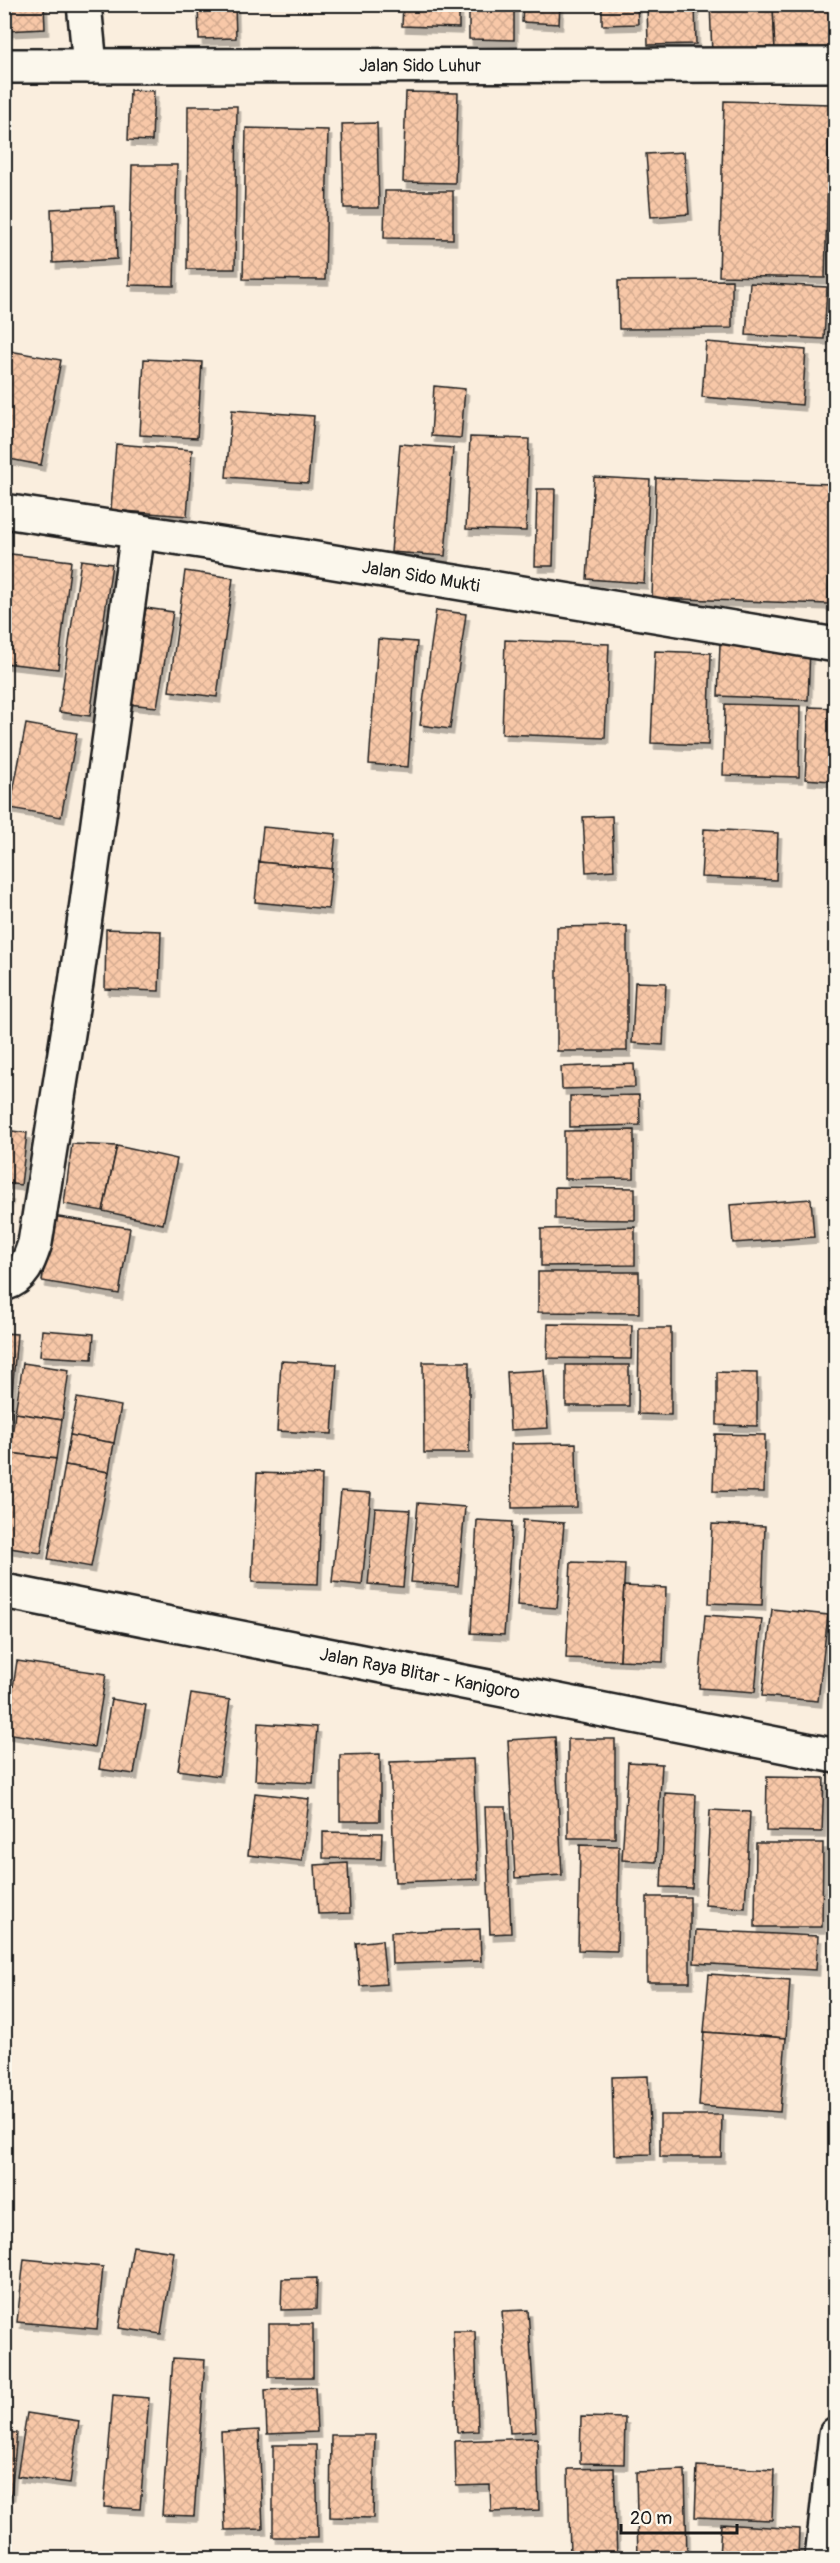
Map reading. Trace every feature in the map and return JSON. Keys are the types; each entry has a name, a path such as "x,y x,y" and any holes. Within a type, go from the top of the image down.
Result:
{"street":[{"path":"84,4 90,66"},
{"name":"Jalan Sido Luhur","path":"4,66 836,66"},
{"name":"Jalan Sido Mukti","path":"4,511 836,645"},
{"path":"4,1284 15,1280 28,1265 35,1243 76,983 138,531"},
{"name":"Jalan Raya Blitar - Kanigoro","path":"4,1591 836,1756"},
{"path":"822,2559 836,2434"}],"building":[{"path":"4,4 44,4 45,29 4,31"},
{"path":"198,4 235,4 236,38 199,39"},
{"path":"403,4 459,4 459,28 402,26"},
{"path":"469,4 514,4 514,40 469,39"},
{"path":"523,4 560,4 559,24 522,22"},
{"path":"602,4 637,4 638,24 602,25"},
{"path":"647,4 695,4 696,44 648,45"},
{"path":"710,4 773,4 775,51 712,54"},
{"path":"773,4 829,4 830,48 775,51"},
{"path":"130,90 154,91 152,141 128,140"},
{"path":"406,92 458,93 455,183 403,182"},
{"path":"724,101 830,104 825,278 719,276"},
{"path":"188,106 237,106 235,269 187,269"},
{"path":"377,123 379,208 344,208 342,124"},
{"path":"246,128 328,130 325,280 243,279"},
{"path":"684,152 689,214 651,217 646,154"},
{"path":"132,165 177,165 174,286 129,285"},
{"path":"385,191 453,191 453,239 384,238"},
{"path":"115,206 117,259 53,263 51,209"},
{"path":"732,280 732,328 619,329 618,281"},
{"path":"750,283 827,287 824,339 746,335"},
{"path":"706,342 806,350 802,405 702,397"},
{"path":"4,350 61,360 41,465 4,458"},
{"path":"144,359 202,362 197,438 140,435"},
{"path":"434,386 465,389 461,438 431,436"},
{"path":"232,410 314,416 308,483 226,477"},
{"path":"470,437 529,439 526,531 466,529"},
{"path":"116,444 192,450 187,516 111,510"},
{"path":"400,444 453,448 445,556 391,552"},
{"path":"594,477 650,480 644,583 587,579"},
{"path":"656,478 832,484 828,604 652,598"},
{"path":"537,489 555,489 553,566 535,566"},
{"path":"11,554 71,561 58,669 4,663 4,607"},
{"path":"81,560 112,564 90,716 59,712"},
{"path":"185,571 233,578 217,697 169,691"},
{"path":"146,608 173,612 157,707 128,704"},
{"path":"436,610 466,614 450,729 420,725"},
{"path":"378,639 417,642 408,767 369,764"},
{"path":"505,640 609,644 605,738 502,734"},
{"path":"720,644 810,648 808,700 718,696"},
{"path":"655,651 711,653 708,745 651,743"},
{"path":"725,704 800,706 799,777 723,775"},
{"path":"809,707 835,708 831,781 805,779"},
{"path":"26,724 77,733 61,817 10,808"},
{"path":"612,816 614,870 586,872 583,817"},
{"path":"263,827 336,834 332,869 259,862"},
{"path":"704,829 778,833 776,880 701,877"},
{"path":"259,862 332,869 328,909 255,902"},
{"path":"627,926 627,1051 557,1051 557,927"},
{"path":"106,929 161,931 159,991 105,989"},
{"path":"635,982 666,983 663,1045 632,1043"},
{"path":"634,1064 635,1087 562,1089 561,1067"},
{"path":"639,1095 640,1125 570,1127 570,1096"},
{"path":"4,1130 27,1133 21,1185 4,1183"},
{"path":"634,1130 634,1178 564,1179 564,1131"},
{"path":"72,1144 117,1146 103,1211 64,1204"},
{"path":"117,1146 177,1159 163,1224 103,1211"},
{"path":"555,1187 635,1188 635,1220 555,1219"},
{"path":"4,1194 10,1195 4,1225"},
{"path":"811,1199 814,1237 733,1243 730,1205"},
{"path":"52,1216 130,1228 119,1294 42,1281"},
{"path":"635,1227 635,1265 541,1266 541,1229"},
{"path":"538,1272 639,1272 639,1313 538,1312"},
{"path":"548,1324 632,1325 631,1359 547,1358"},
{"path":"639,1328 671,1328 671,1415 638,1414"},
{"path":"42,1330 94,1334 92,1359 40,1356"},
{"path":"4,1333 17,1334 10,1417 4,1417"},
{"path":"281,1361 337,1364 332,1434 277,1431"},
{"path":"423,1362 469,1362 469,1453 424,1453"},
{"path":"23,1363 69,1370 62,1420 15,1413"},
{"path":"566,1365 629,1365 629,1406 566,1406"},
{"path":"544,1370 548,1428 510,1430 507,1372"},
{"path":"717,1372 757,1373 757,1426 717,1425"},
{"path":"77,1398 121,1406 114,1443 70,1435"},
{"path":"15,1413 62,1420 56,1459 10,1453"},
{"path":"4,1433 9,1434 4,1465"},
{"path":"715,1434 765,1435 764,1492 713,1491"},
{"path":"70,1435 114,1443 109,1472 65,1465"},
{"path":"576,1443 577,1507 512,1508 511,1444"},
{"path":"10,1453 56,1459 41,1553 4,1547 4,1488"},
{"path":"65,1465 109,1472 91,1567 48,1559"},
{"path":"257,1473 322,1475 318,1584 252,1582"},
{"path":"341,1491 371,1493 362,1585 332,1582"},
{"path":"418,1503 465,1507 458,1586 411,1582"},
{"path":"375,1508 410,1510 403,1587 368,1584"},
{"path":"477,1520 512,1522 504,1635 471,1633"},
{"path":"523,1520 564,1523 557,1608 517,1605"},
{"path":"712,1524 765,1526 762,1605 709,1603"},
{"path":"571,1562 625,1564 620,1660 566,1658"},
{"path":"624,1586 666,1588 663,1662 620,1660"},
{"path":"772,1609 828,1615 818,1701 762,1696"},
{"path":"705,1615 762,1619 755,1692 699,1688"},
{"path":"17,1661 106,1674 94,1747 6,1733"},
{"path":"191,1694 230,1700 219,1776 178,1770"},
{"path":"111,1699 146,1705 134,1774 99,1769"},
{"path":"258,1723 317,1727 313,1783 255,1780"},
{"path":"555,1737 562,1875 515,1878 508,1740"},
{"path":"568,1739 615,1739 615,1838 568,1838"},
{"path":"380,1754 380,1821 340,1821 340,1755"},
{"path":"473,1759 478,1879 395,1882 390,1762"},
{"path":"628,1762 662,1764 656,1862 622,1860"},
{"path":"767,1777 824,1778 822,1832 766,1831"},
{"path":"255,1793 309,1799 302,1861 248,1855"},
{"path":"665,1793 696,1795 692,1888 661,1887"},
{"path":"485,1807 506,1807 511,1933 490,1934"},
{"path":"710,1810 750,1812 745,1908 705,1905"},
{"path":"323,1832 382,1833 381,1859 323,1858"},
{"path":"756,1843 823,1843 822,1927 755,1927"},
{"path":"580,1845 619,1846 617,1951 578,1950"},
{"path":"348,1863 350,1913 318,1914 315,1865"},
{"path":"647,1897 690,1897 690,1982 647,1982"},
{"path":"480,1929 481,1961 392,1964 391,1932"},
{"path":"696,1930 818,1936 816,1970 694,1963"},
{"path":"382,1940 386,1984 360,1986 356,1943"},
{"path":"709,1974 790,1980 786,2038 704,2032"},
{"path":"704,2032 786,2038 780,2112 699,2106"},
{"path":"648,2076 651,2154 614,2155 612,2077"},
{"path":"660,2115 722,2115 721,2157 660,2157"},
{"path":"133,2246 174,2252 161,2334 119,2328"},
{"path":"24,2259 103,2267 97,2329 17,2322"},
{"path":"317,2278 316,2309 281,2310 282,2279"},
{"path":"528,2310 536,2431 510,2433 502,2311"},
{"path":"269,2324 313,2324 313,2377 269,2377"},
{"path":"453,2331 475,2331 478,2431 457,2432"},
{"path":"173,2358 205,2360 194,2516 162,2515"},
{"path":"315,2387 317,2432 267,2434 265,2390"},
{"path":"113,2395 149,2398 140,2509 104,2507"},
{"path":"27,2413 79,2421 70,2483 17,2476"},
{"path":"581,2417 625,2418 624,2464 580,2463"},
{"path":"259,2430 263,2529 225,2530 221,2432"},
{"path":"4,2432 17,2433 11,2494 4,2493"},
{"path":"331,2435 375,2435 373,2518 330,2517"},
{"path":"537,2438 539,2510 491,2512 490,2485 456,2486 455,2441"},
{"path":"273,2445 316,2445 318,2537 273,2537"},
{"path":"697,2466 774,2470 772,2520 695,2517"},
{"path":"614,2468 617,2558 570,2558 568,2469"},
{"path":"685,2470 687,2558 638,2558 636,2472"},
{"path":"721,2524 799,2529 798,2558 719,2558"}]}
